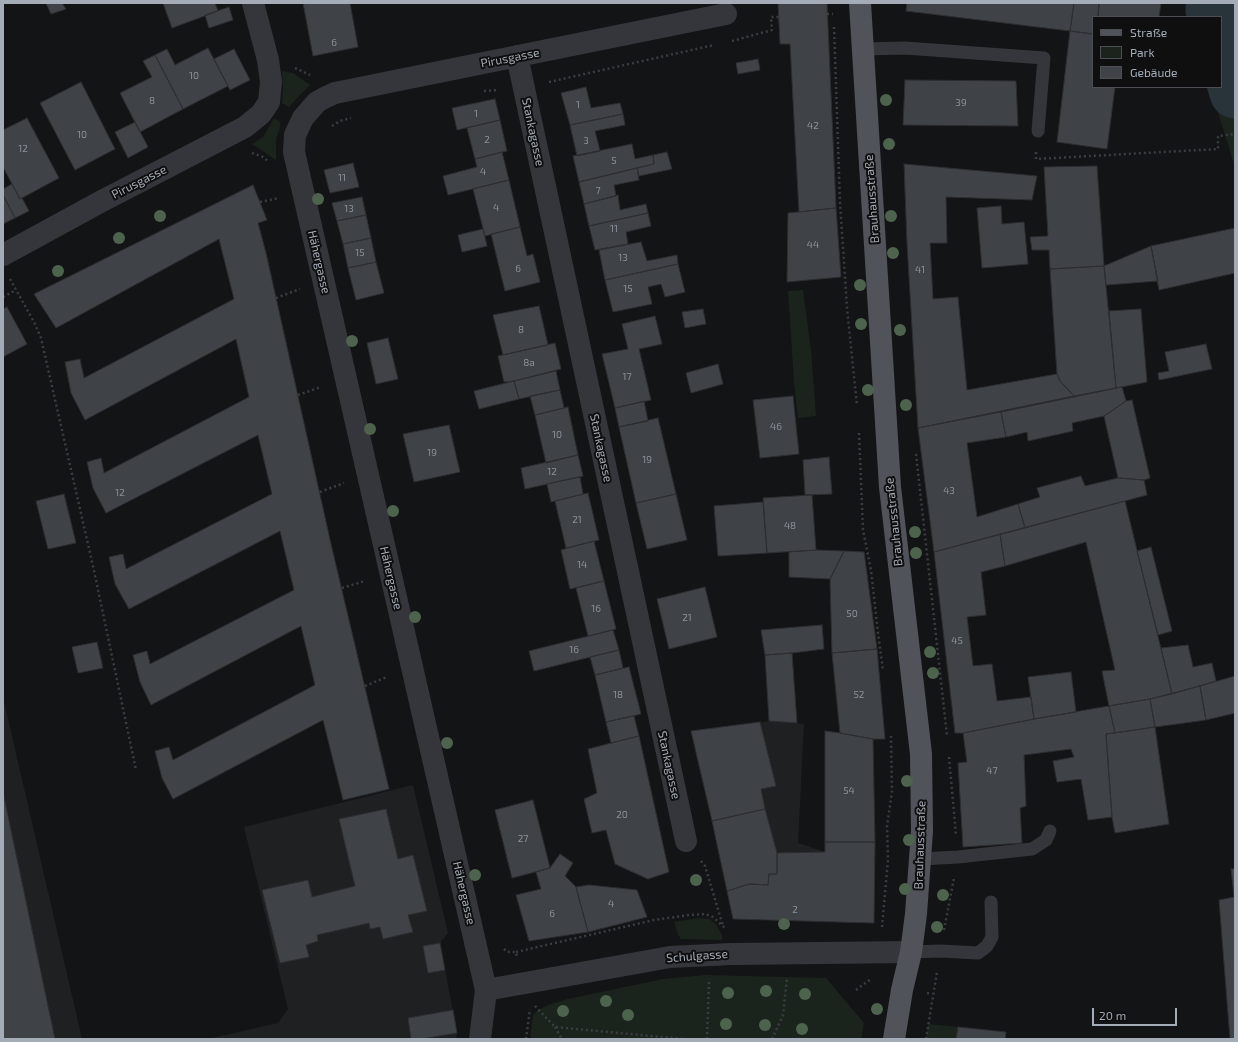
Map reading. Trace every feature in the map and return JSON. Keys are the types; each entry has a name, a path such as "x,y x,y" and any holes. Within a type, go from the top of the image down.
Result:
{"main road":[{"name":"Brauhausstraße","path":"860,3 890,487 921,754 922,831 916,914 911,952 902,990 894,1039"}],"street":[{"name":"Pirusgasse","path":"3,255 102,201 245,127 261,114 268,102 271,82 268,60 253,3"},
{"name":"Pirusgasse","path":"303,118 317,102 326,96 335,93 726,14"},
{"name":"Stankagasse","path":"517,56 686,841"},
{"name":"Hähergasse","path":"303,118 295,136 294,152 486,990 480,1039"},
{"name":"Schulgasse","path":"486,990 527,992 670,957 731,954 911,952"}],"lane":[{"path":"863,49 905,48 1044,58 1038,131"},
{"path":"921,859 958,857 1032,849 1046,840 1050,831"},
{"path":"911,952 941,951 978,953 987,946 992,937 991,902"}],"path":[{"path":"827,14 833,14 833,8"},
{"path":"728,42 772,30 772,17 779,17"},
{"path":"833,22 840,202 847,308 857,409"},
{"path":"480,92 524,87 720,43"},
{"path":"291,66 315,78"},
{"path":"329,129 340,121 354,118"},
{"path":"1038,131 1036,159 1218,149 1218,136 1235,134"},
{"path":"249,153 263,157 274,166"},
{"path":"260,202 281,197"},
{"path":"9,277 34,322 41,338 93,566 136,770"},
{"path":"276,298 302,288"},
{"path":"3,297 16,290"},
{"path":"298,395 326,385"},
{"path":"859,432 863,530 871,570 884,674"},
{"path":"916,451 948,742"},
{"path":"320,492 348,482"},
{"path":"342,588 371,579"},
{"path":"365,686 393,675"},
{"path":"878,953 882,932 888,860 887,826 892,792 891,736"},
{"path":"926,1039 932,994 958,857 949,757"},
{"path":"686,841 705,866 723,927"},
{"path":"500,946 507,952 516,952 527,992 530,1016 526,1039"},
{"path":"772,1039 783,1015 788,972"},
{"path":"707,1039 709,975"},
{"path":"856,990 874,976 875,986 932,994"},
{"path":"527,992 538,1010 555,1027 562,1039"},
{"path":"555,1027 683,1039"}],"shaded area":[{"path":"3,697 82,1039 3,1039"},
{"path":"769,721 804,724 798,843 825,852 825,842 875,842 874,923 733,919 713,826 736,726"},
{"path":"413,785 448,933 440,943 457,1033 456,1039 208,1039 278,1023 288,1009 244,827"}],"green space":[{"path":"1192,3 1235,3 1235,167 1210,88 1222,88 1222,16 1191,16"},
{"path":"282,71 293,73 310,85 289,107 282,103"},
{"path":"276,119 280,122 280,127 276,140 276,160 252,144 263,137 273,120"},
{"path":"803,290 811,350 816,416 798,418 788,291"},
{"path":"699,918 709,919 716,924 722,935 722,940 681,939 678,935 674,922"},
{"path":"705,975 826,978 864,1023 861,1039 530,1039 533,1015 538,1010 548,1005 568,999 663,979"},
{"path":"928,1024 958,1027 956,1039 926,1039"}],"building":[{"path":"46,3 62,3 66,9 51,14"},
{"path":"163,3 215,3 218,11 172,28"},
{"path":"303,3 350,3 358,47 313,56"},
{"path":"778,3 827,3 836,208 799,212 790,44 780,44"},
{"path":"907,3 1074,3 1070,31 906,11"},
{"path":"1074,3 1099,3 1098,16 1092,16 1092,34 1070,31"},
{"path":"1099,3 1161,3 1159,16 1098,16"},
{"path":"229,7 233,20 209,28 205,15"},
{"path":"1070,31 1092,34 1092,88 1115,88 1107,149 1057,142"},
{"path":"208,48 228,86 183,109 155,55 167,49 175,65"},
{"path":"234,49 250,80 230,90 214,59"},
{"path":"155,55 183,109 140,132 120,93 152,77 143,61"},
{"path":"758,59 760,70 738,74 736,63"},
{"path":"905,80 1016,81 1018,126 903,125"},
{"path":"81,82 115,149 75,170 40,103"},
{"path":"586,87 591,108 620,103 623,114 570,125 561,93"},
{"path":"495,99 500,120 457,130 452,108"},
{"path":"623,114 625,125 595,131 600,151 577,156 570,125"},
{"path":"27,118 59,178 20,199 3,167 3,130"},
{"path":"500,120 507,151 475,159 467,128"},
{"path":"135,122 148,147 128,158 115,132"},
{"path":"632,144 635,159 653,155 654,164 579,182 573,156"},
{"path":"502,152 509,180 448,195 443,176 477,167 475,159"},
{"path":"667,152 672,169 639,176 637,168 654,164 653,155"},
{"path":"353,163 359,187 330,193 324,170"},
{"path":"904,164 1037,176 1032,200 946,197 947,243 930,243 933,299 958,297 967,390 1057,374 1060,381 1074,396 918,428"},
{"path":"1097,166 1104,266 1050,269 1049,250 1032,250 1030,237 1048,236 1044,167"},
{"path":"637,168 639,180 614,185 616,196 584,204 579,182"},
{"path":"509,180 520,227 485,236 473,189"},
{"path":"12,184 20,199 22,198 29,211 15,218 3,195 3,189"},
{"path":"253,185 267,220 258,223 331,544 389,789 343,800 323,720 173,799 162,778 155,751 169,747 173,760 315,685 301,626 151,705 140,682 133,655 147,651 150,664 294,590 280,531 129,609 115,584 109,557 123,554 126,569 272,494 258,435 106,513 93,488 87,462 101,458 104,473 249,397 236,339 85,420 71,393 65,362 80,359 84,378 234,299 219,239 56,328 34,294"},
{"path":"3,195 15,218 3,224"},
{"path":"618,195 620,210 646,204 648,213 589,226 584,204"},
{"path":"362,197 366,215 337,221 332,203"},
{"path":"1001,206 1002,224 1024,222 1028,264 982,268 977,208"},
{"path":"836,208 841,277 787,282 788,213"},
{"path":"648,213 651,226 626,232 628,244 595,250 589,226"},
{"path":"366,215 371,238 343,244 337,221"},
{"path":"520,227 527,256 533,254 540,282 505,291 491,234"},
{"path":"1235,228 1235,273 1159,290 1151,246"},
{"path":"483,229 487,246 462,252 458,235"},
{"path":"371,238 376,262 348,268 343,244"},
{"path":"641,242 647,261 677,255 678,264 605,280 599,250"},
{"path":"1151,246 1158,281 1106,285 1104,266"},
{"path":"376,262 384,293 356,300 348,268"},
{"path":"678,264 685,292 665,297 661,284 648,287 652,304 613,312 605,280"},
{"path":"1104,266 1116,388 1074,396 1060,381 1057,374 1050,269"},
{"path":"539,306 548,345 503,355 493,315"},
{"path":"7,307 27,344 3,357 3,309"},
{"path":"703,309 706,324 685,328 682,312"},
{"path":"1141,309 1147,382 1116,388 1109,311"},
{"path":"655,316 662,344 639,349 651,400 615,408 602,354 628,349 622,324"},
{"path":"388,338 398,379 376,384 367,343"},
{"path":"555,343 561,369 514,381 504,382 498,356"},
{"path":"1206,344 1212,369 1159,380 1158,373 1169,371 1165,352"},
{"path":"718,364 723,384 691,393 686,373"},
{"path":"556,371 560,390 519,399 514,381"},
{"path":"514,381 519,399 479,409 474,391"},
{"path":"1122,387 1126,401 1104,416 1072,423 1073,431 1028,441 1027,432 1006,437 1001,412"},
{"path":"560,390 564,408 535,415 530,396"},
{"path":"793,396 799,454 760,458 753,400"},
{"path":"1132,400 1150,478 1144,480 1118,478 1104,416 1126,401"},
{"path":"644,401 648,421 619,427 615,408"},
{"path":"568,407 578,455 546,463 535,415"},
{"path":"1001,412 1006,437 967,443 977,517 1018,504 1025,528 934,552 918,428"},
{"path":"658,418 676,494 636,503 619,427"},
{"path":"449,425 460,472 414,482 403,434"},
{"path":"578,455 583,476 525,489 521,468"},
{"path":"829,457 832,494 805,495 803,460"},
{"path":"1081,476 1085,486 1118,478 1144,480 1147,495 1025,528 1018,504 1040,497 1037,488"},
{"path":"580,477 583,494 551,502 547,484"},
{"path":"588,493 599,540 566,548 555,501"},
{"path":"64,494 76,543 48,549 36,501"},
{"path":"676,494 687,540 647,549 636,503"},
{"path":"812,495 816,550 767,553 763,498"},
{"path":"1125,501 1172,694 1109,706 1102,671 1115,670 1086,542 1005,566 1000,534"},
{"path":"763,502 767,553 718,556 714,506"},
{"path":"1000,534 1005,566 981,572 986,615 967,617 973,666 992,664 997,701 1031,697 1034,719 963,733 955,733 934,552"},
{"path":"594,541 604,581 570,589 561,550"},
{"path":"1151,547 1172,631 1158,635 1137,551"},
{"path":"816,550 844,551 830,579 789,577 789,552"},
{"path":"844,551 864,552 877,649 832,653 830,579"},
{"path":"604,581 616,629 588,636 576,588"},
{"path":"705,587 717,637 669,649 657,599"},
{"path":"822,625 824,649 765,655 761,630"},
{"path":"613,630 619,650 534,671 529,651"},
{"path":"97,642 103,668 78,673 72,647"},
{"path":"1188,645 1193,667 1212,663 1216,681 1172,694 1161,648"},
{"path":"877,649 885,739 873,739 840,733 832,653"},
{"path":"619,650 623,668 595,675 590,657"},
{"path":"792,653 797,723 769,721 765,655"},
{"path":"629,667 641,714 606,722 595,675"},
{"path":"1071,672 1076,712 1034,719 1028,677"},
{"path":"1235,676 1235,713 1206,720 1200,686"},
{"path":"1200,686 1206,720 1155,727 1150,699"},
{"path":"1150,699 1155,727 1115,733 1109,706"},
{"path":"1109,706 1115,733 1106,734 1112,817 1088,820 1081,779 1057,782 1053,761 1074,757 1071,749 1024,755 1026,806 1020,808 1022,843 963,847 958,763 967,762 963,733"},
{"path":"634,716 639,736 611,743 606,722"},
{"path":"760,722 776,786 761,789 765,809 712,821 691,731"},
{"path":"1155,727 1169,824 1115,833 1112,817 1106,734"},
{"path":"825,731 873,739 875,842 825,842"},
{"path":"639,736 669,872 648,879 615,864 606,830 592,833 584,799 597,793 588,749"},
{"path":"3,792 55,1039 3,1039"},
{"path":"533,800 550,868 512,878 495,810"},
{"path":"386,809 398,859 413,855 427,911 408,915 413,932 383,939 380,927 370,929 369,923 317,935 318,941 306,945 309,957 280,963 262,890 308,880 312,897 355,886 339,819"},
{"path":"765,809 777,853 777,874 769,874 768,885 749,884 727,891 712,821"},
{"path":"825,842 875,842 874,923 733,919 727,891 749,884 768,885 769,874 777,874 777,853 825,852"},
{"path":"560,854 573,863 565,876 576,887 588,932 529,941 516,895 541,889 536,872 550,868"},
{"path":"1231,869 1235,869 1235,1039 1230,1039 1219,900 1234,897"},
{"path":"589,885 637,890 647,917 588,932 576,887"},
{"path":"440,943 445,970 428,973 423,946"},
{"path":"453,1010 457,1033 421,1039 411,1039 408,1018"},
{"path":"958,1027 1006,1032 1005,1039 956,1039"}],"waterway":[{"path":"1213,16 1211,10 1216,3"},
{"path":"1222,48 1235,93"}]}
